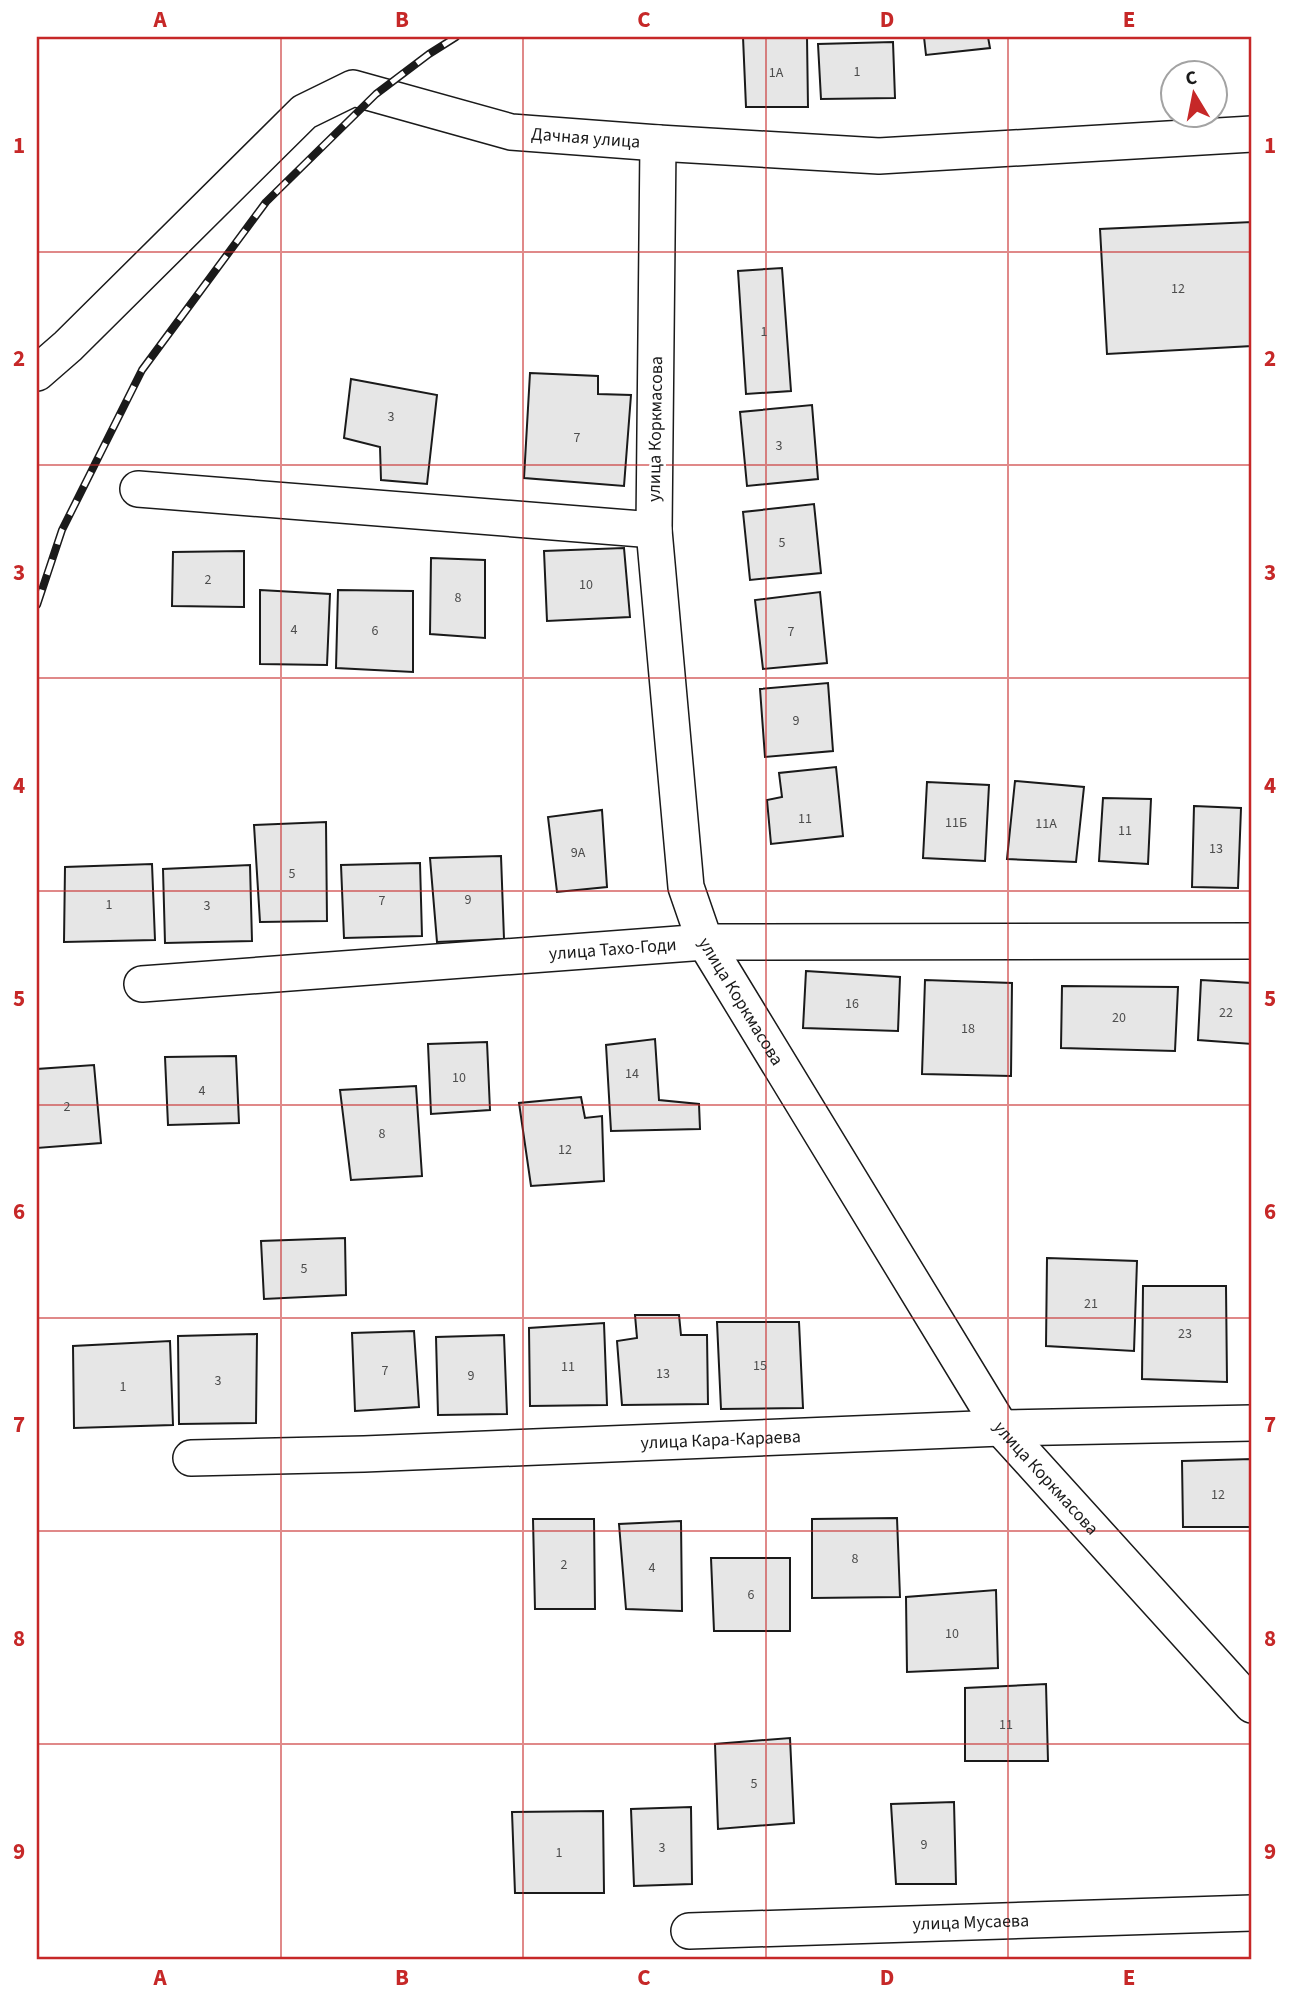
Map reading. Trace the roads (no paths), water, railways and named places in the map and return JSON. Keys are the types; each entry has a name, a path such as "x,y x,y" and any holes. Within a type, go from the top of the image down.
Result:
{"street":[{"name":"Дачная улица","path":"37,373 68,346 304,112 354,88 511,132 879,156 1252,134"},
{"name":"улица Коркмасова","path":"658,143 654,530 686,887 705,942 1001,1428 1252,1705"},
{"path":"138,489 654,530"},
{"name":"улица Тахо-Годи","path":"142,984 705,942 1252,942"},
{"name":"улица Кара-Караева","path":"191,1458 364,1454 1001,1428 1252,1423"},
{"name":"улица Мусаева","path":"689,1931 1252,1913"}],"railway":[{"path":"37,605 62,530 142,370 266,202 376,94 456,37"}]}
